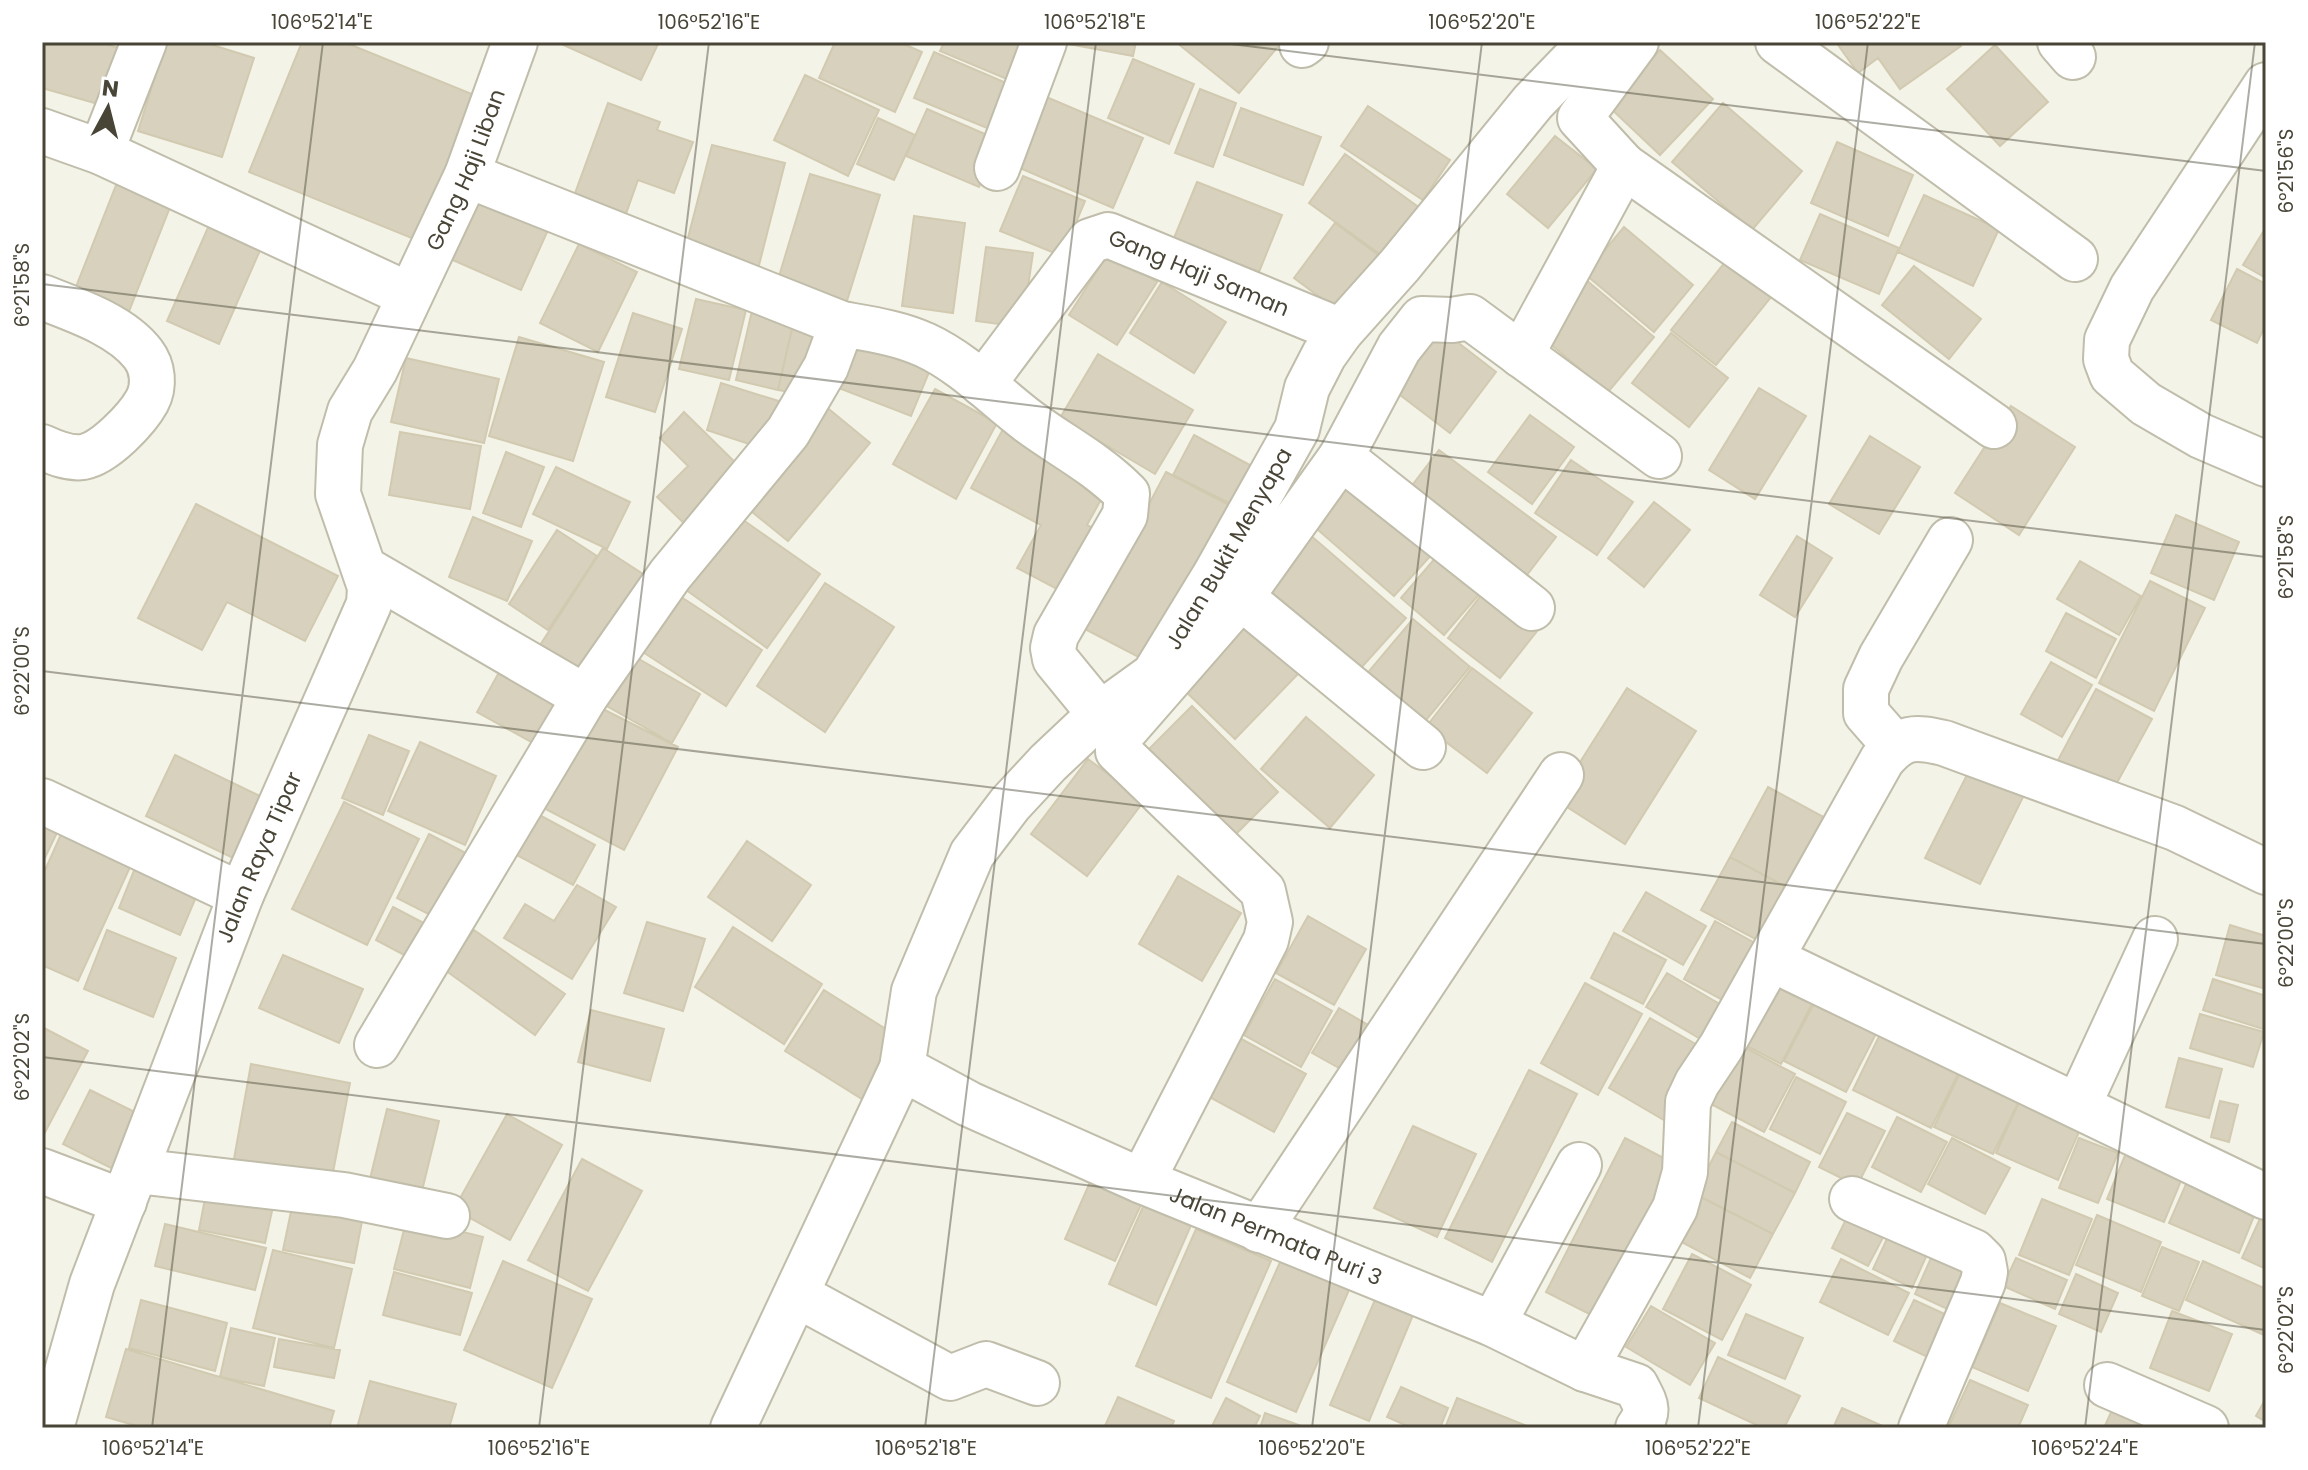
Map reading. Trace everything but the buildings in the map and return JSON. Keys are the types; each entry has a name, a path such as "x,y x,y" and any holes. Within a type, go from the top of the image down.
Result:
{"street":[{"path":"101,152 144,42"},
{"name":"Gang Haji Liban","path":"409,295 467,175 515,42"},
{"path":"997,168 1044,42"},
{"name":"Jalan Bukit Menyapa","path":"733,1428 902,1068 914,991 972,854 1029,784 1100,714 1154,675 1215,575 1297,429 1307,388 1324,355 1533,102 1591,42"},
{"path":"1636,42 1580,118 1624,166 1994,426"},
{"path":"1778,42 2075,259"},
{"path":"2266,85 2132,288 2107,340 2106,359 2112,375 2146,404 2201,436 2266,464"},
{"path":"42,131 101,152 409,295"},
{"path":"1521,355 1624,166"},
{"path":"467,175 842,324 892,334 926,345 983,384 1030,422 1105,472 1127,494 1125,515 1056,635 1053,648 1055,659 1100,714"},
{"name":"Gang Haji Saman","path":"983,384 1090,241 1108,235 1341,331"},
{"name":"Jalan Raya Tipar","path":"51,1428 92,1284 241,895 364,617 370,587 338,494 340,445 350,411 375,370 409,295"},
{"path":"42,297 106,325 134,344 145,357 152,373 148,400 129,424 102,449 81,457 56,454 42,447"},
{"path":"1241,597 1341,457 1399,348 1422,319 1470,317 1659,456"},
{"path":"377,1045 585,697 670,575 788,432 826,367 842,324"},
{"path":"1341,457 1532,608"},
{"path":"1894,745 1866,713 1866,689 1881,657 1950,540"},
{"path":"365,569 585,697"},
{"name":"Jalan Bukit Menyapa","path":"1142,1181 1266,940 1270,922 1263,891 1118,751 1118,738 1241,597 1423,747"},
{"path":"1585,1369 1675,1208 1685,1172 1688,1102 1697,1083 1721,1047 1882,760 1894,745 1917,737 1944,743 2175,828 2266,872"},
{"path":"1259,1230 1561,775"},
{"path":"42,801 241,895"},
{"path":"2078,1106 2155,939"},
{"path":"1792,969 2266,1197"},
{"name":"Jalan Permata Puri 3","path":"902,1068 969,1104 1142,1181 1493,1324 1585,1369 1636,1386 1642,1416"},
{"path":"1493,1324 1579,1165"},
{"path":"42,1171 130,1186 344,1195 447,1216"},
{"path":"1852,1199 1974,1252 1983,1261 1985,1272 1976,1304 1921,1428"},
{"path":"797,1295 950,1378 986,1364 1037,1383"},
{"path":"2107,1385 2206,1428"}]}
